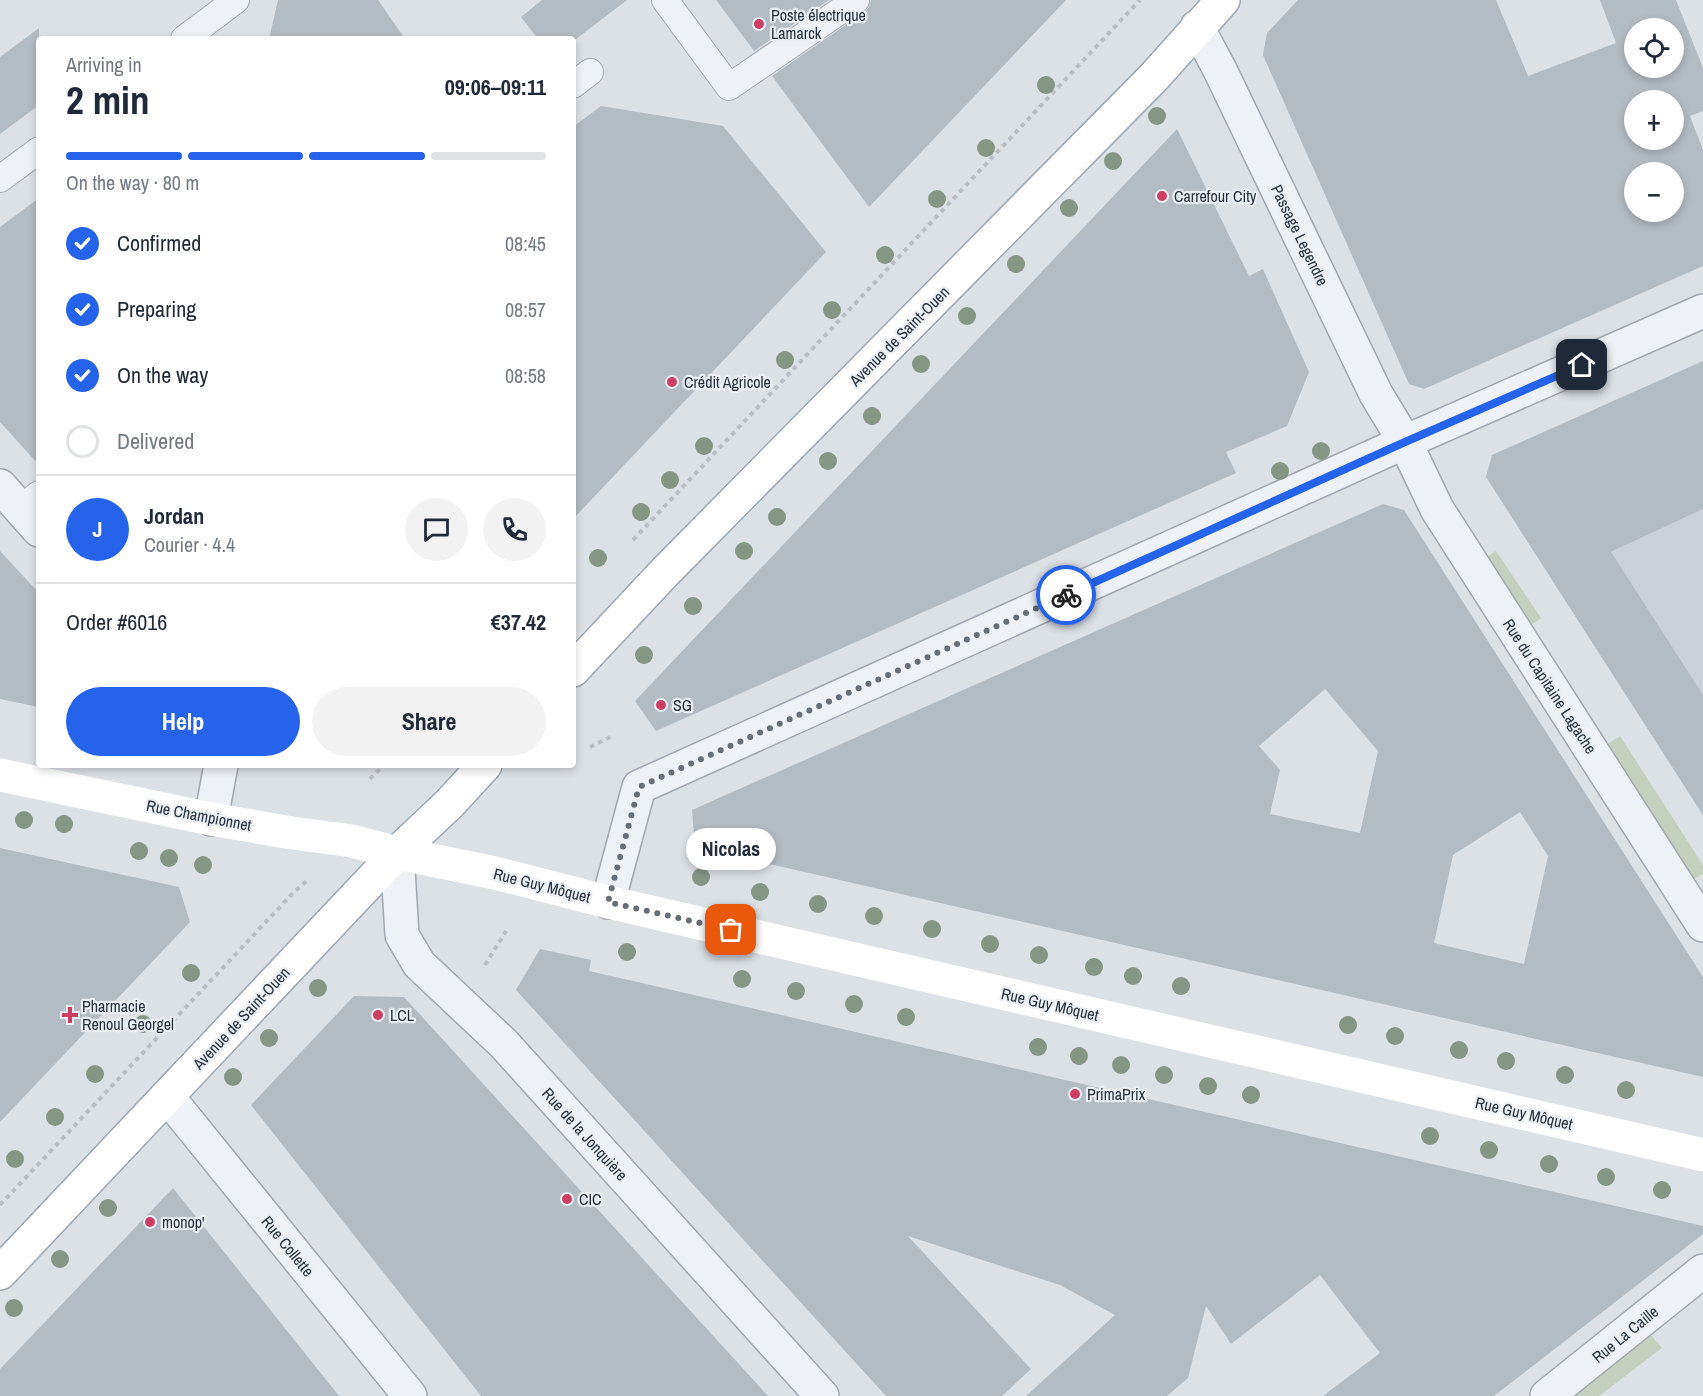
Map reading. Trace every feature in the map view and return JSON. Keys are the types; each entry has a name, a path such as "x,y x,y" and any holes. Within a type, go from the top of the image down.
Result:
{"main road":[{"name":"Avenue de Saint-Ouen","path":"576,667 665,572 1154,77 1223,0"},
{"name":"Avenue de Saint-Ouen","path":"0,1273 398,853 482,768"},
{"name":"Rue Championnet","path":"0,775 211,819 352,841 398,853"},
{"name":"Rue Guy Môquet","path":"398,853 495,873 608,902 1703,1155"}],"street":[{"name":"Passage Legendre","path":"1197,27 1220,70 1376,394 1405,442"},
{"path":"608,902 639,787 1405,442 1703,311"},
{"name":"Rue du Capitaine Lagache","path":"1405,442 1437,509 1703,925"},
{"path":"211,819 220,768"},
{"name":"Rue de la Jonquière","path":"398,853 402,934 419,964 504,1044 822,1396"},
{"name":"Rue Collette","path":"167,1096 411,1396"},
{"name":"Rue La Caille","path":"1547,1396 1703,1271"}],"lane":[{"path":"188,36 236,0"},
{"path":"665,0 729,87 856,0"},
{"path":"0,179 36,152"}],"path":[{"path":"630,544 1140,0"},
{"path":"590,747 612,736"},
{"path":"370,779 381,768"},
{"path":"0,1205 294,892"},
{"path":"485,965 506,931"}],"shaded area":[{"path":"1703,509 1703,815 1552,580"}],"green space":[{"path":"1496,551 1541,618 1527,628 1482,560"},
{"path":"1620,736 1703,865 1703,874 1689,882 1603,747"},
{"path":"1650,1334 1662,1348 1599,1396 1569,1396"}],"building":[{"path":"278,0 378,0 403,36 270,36"},
{"path":"542,0 627,0 576,39 576,36 536,36 521,17"},
{"name":"Poste électrique Lamarck","path":"716,0 829,0 754,51"},
{"path":"871,0 1066,0 869,207 772,76 864,12"},
{"path":"1298,0 1496,0 1528,76 1616,43 1600,0 1676,0 1683,18 1624,18 1624,78 1684,78 1684,20 1703,68 1703,111 1690,116 1703,150 1703,266 1424,389 1409,384 1263,55 1267,33"},
{"path":"39,28 39,36 36,36 36,107 0,134 0,57"},
{"path":"601,106 723,126 826,252 576,516 576,125"},
{"path":"1177,129 1249,276 1263,269 1309,372 1287,426 1226,452 1236,473 656,731 635,701"},
{"path":"36,200 36,462 0,422 0,227"},
{"path":"1703,361 1703,509 1611,552 1703,695 1703,815 1486,477 1492,455"},
{"path":"1383,504 1404,510 1703,977 1703,1077 695,847 692,810","holes":["1325,689 1378,751 1360,833 1270,814 1280,770 1259,746","1520,812 1548,856 1524,964 1434,943 1453,855"]},
{"path":"0,551 36,590 36,706 0,699"},
{"path":"0,848 179,887 190,922 0,1122"},
{"path":"540,949 591,960 589,971 1703,1226 1703,1234 1494,1396 1323,1396 1380,1353 1320,1275 1231,1344 1206,1306 1188,1378 1167,1396 1026,1396 1115,1315 1060,1285 908,1236 1031,1369 1002,1396 886,1396 516,990"},
{"path":"354,996 404,997 768,1396 481,1396 251,1105"},
{"path":"173,1188 339,1396 0,1396 0,1369"}],"way so far":[{"path":"731,930 608,902 639,787 1066,595"}],"place":[{"name":"Poste électrique Lamarck","path":"759,24"},
{"name":"Carrefour City","path":"1162,196"},
{"name":"Crédit Agricole","path":"672,382"},
{"name":"SG","path":"661,705"},
{"name":"Nicolas","path":"731,930"},
{"name":"Pharmacie Renoul Georgel","path":"70,1015"},
{"name":"LCL","path":"378,1015"},
{"name":"PrimaPrix","path":"1075,1094"},
{"name":"CIC","path":"567,1199"},
{"name":"monop'","path":"150,1222"}],"route":[{"path":"1066,595 1582,365"}]}
